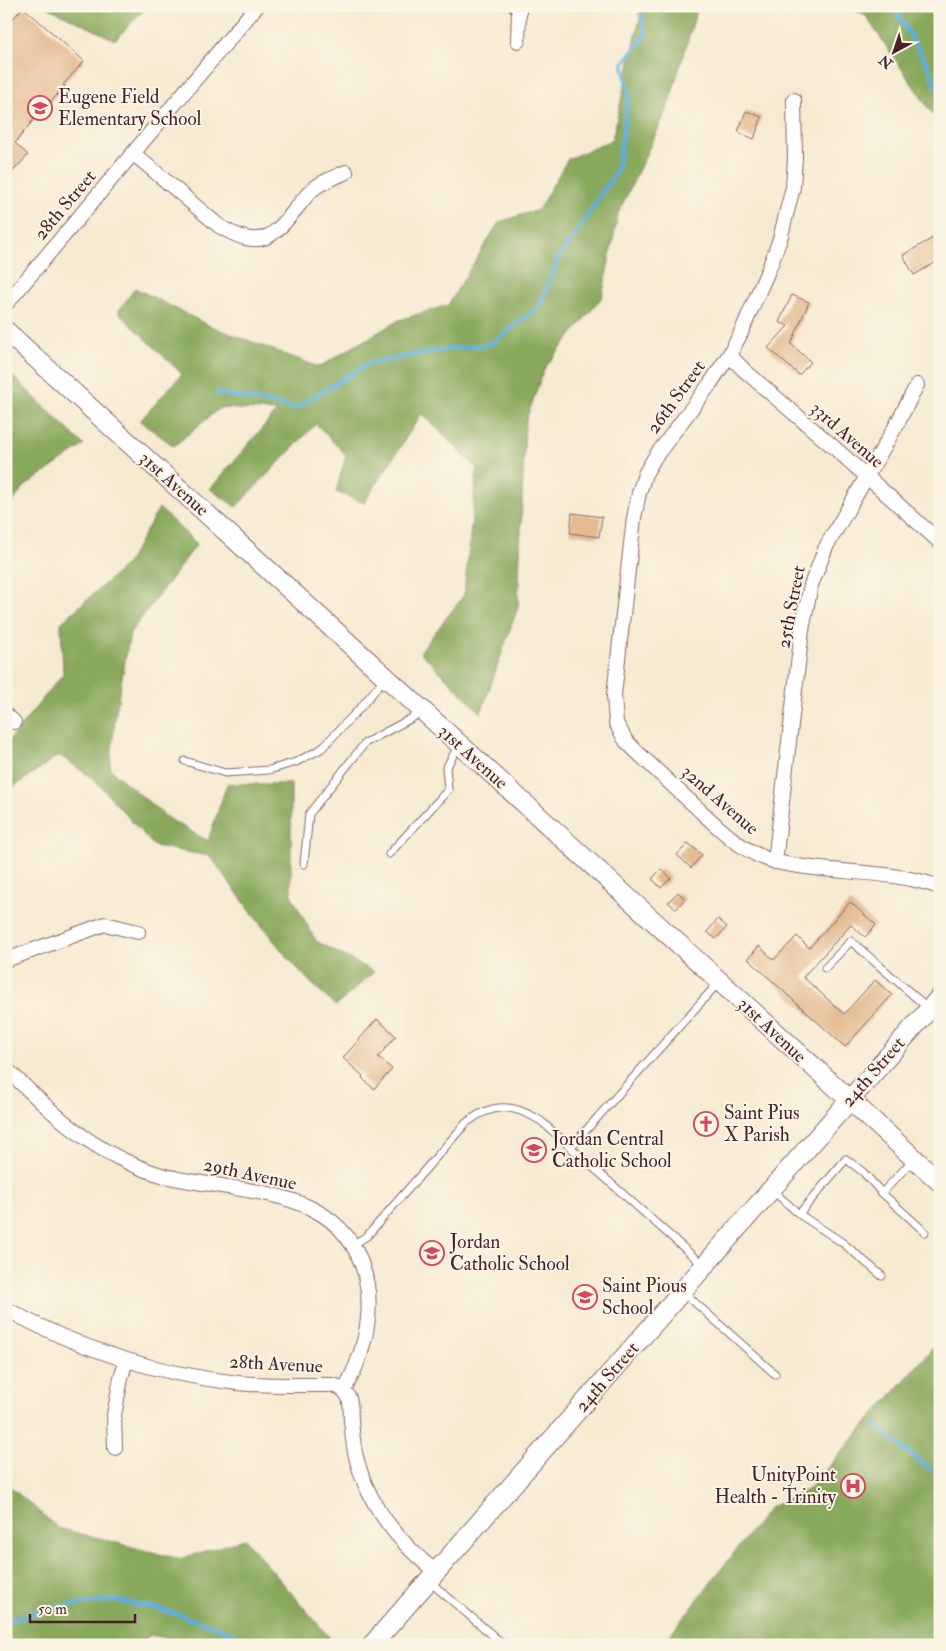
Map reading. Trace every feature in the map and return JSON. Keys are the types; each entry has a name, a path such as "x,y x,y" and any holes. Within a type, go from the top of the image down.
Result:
{"street":[{"name":"28th Street","path":"6,304 257,6"},
{"path":"516,6 518,11 518,41"},
{"name":"26th Street","path":"616,723 614,695 639,493 645,474 655,457 729,356 767,274 780,239 793,187 795,158 794,100"},
{"path":"134,154 219,226 232,234 255,239 265,238 275,233 312,189 346,172"},
{"name":"31st Avenue","path":"6,331 940,1182"},
{"name":"33rd Avenue","path":"729,356 940,542"},
{"name":"25th Street","path":"775,862 806,607 813,578 826,547 897,424 917,385"},
{"name":"32nd Avenue","path":"616,723 626,741 637,752 724,832 749,851 775,862 805,868 897,875 940,886"},
{"path":"6,960 105,924 138,932"},
{"name":"24th Street","path":"372,1645 934,1003"},
{"name":"29th Avenue","path":"6,1070 77,1133 119,1158 163,1176 243,1189 294,1200 320,1212 342,1230 354,1244 362,1260 368,1293 365,1336 355,1368 344,1390"},
{"name":"28th Avenue","path":"6,1309 56,1333 126,1360 165,1370 230,1382 333,1386 344,1390 350,1404 352,1436 364,1483 393,1532 422,1562 432,1576"},
{"path":"115,1448 114,1415 126,1360"}],"lane":[{"path":"185,761 225,773 268,770 296,762 321,749 361,707 385,677"},
{"path":"304,864 309,814 365,743 424,712"},
{"path":"389,854 448,790 446,768 460,745"},
{"path":"825,968 851,941 934,1003"},
{"path":"571,1147 719,982"},
{"path":"354,1244 367,1236 466,1123 483,1112 501,1107 519,1109 541,1122 704,1266"},
{"path":"799,1214 846,1159 863,1172 882,1193 925,1232"},
{"path":"882,1193 914,1159"},
{"path":"771,1190 799,1214 843,1243 882,1276"},
{"path":"682,1291 775,1374"},
{"path":"432,1576 504,1645"}],"path":[{"path":"6,224 10,228"}],"green space":[{"path":"45,6 148,6 115,40"},
{"path":"643,6 698,6 667,110 618,214 602,297 544,369 525,423 518,607 481,713 420,652 464,595 477,469 422,413 364,503 336,492 346,455 316,424 236,507 210,489 277,411 220,408 174,446 140,421 182,374 118,312 135,288 210,326 319,367 399,320 448,305 499,222 538,210 568,159 612,140"},
{"path":"846,6 936,6 940,12 940,125 865,15"},
{"path":"6,370 84,445 24,487 6,511"},
{"path":"159,508 197,544 130,633 115,717 110,769 166,817 208,841 227,784 291,784 291,895 316,941 374,972 336,1006 284,954 210,856 154,846 94,779 59,755 9,790 6,788 6,744 63,674 61,623 127,564"},
{"name":"UnityPoint Health - Trinity","path":"940,1340 940,1645 662,1645 769,1508 809,1489"},
{"path":"6,1483 58,1528 179,1559 245,1539 335,1644 185,1645 151,1635 136,1645 6,1645"}],"building":[{"path":"23,7 84,61 63,85 65,86 48,105 46,104 15,143 28,155 6,179 6,27"},
{"path":"746,111 762,117 754,139 738,132"},
{"path":"940,234 940,260 914,275 903,255"},
{"path":"792,295 809,302 791,344 811,362 799,375 768,348 788,326 779,322"},
{"path":"572,513 602,517 599,537 570,533"},
{"path":"688,843 702,855 691,868 677,855"},
{"path":"661,869 671,878 661,888 652,879"},
{"path":"678,892 685,899 676,909 668,902"},
{"path":"850,902 876,925 865,937 851,925 803,977 844,1014 875,980 892,995 845,1047 748,959 759,946 774,960 797,936 809,948"},
{"path":"718,919 727,927 716,939 707,932"},
{"path":"377,1019 396,1036 378,1057 392,1069 374,1089 343,1058"}],"waterway":[{"path":"218,393 296,408 367,364 441,350 491,344 540,306 557,261 617,170 629,94 623,64 646,35 639,6"},
{"path":"893,6 928,66 940,95"},
{"path":"875,1424 916,1459 940,1474"},
{"path":"6,1621 51,1608 114,1600 160,1609 220,1628 256,1645"}],"place":[{"name":"Eugene Field Elementary School","path":"40,108"},
{"name":"Saint Pius X Parish","path":"706,1124"},
{"name":"Jordan Central Catholic School","path":"534,1150"},
{"name":"Jordan Catholic School","path":"432,1253"},
{"name":"Saint Pious School","path":"585,1297"},
{"name":"UnityPoint Health - Trinity","path":"853,1486"}]}
